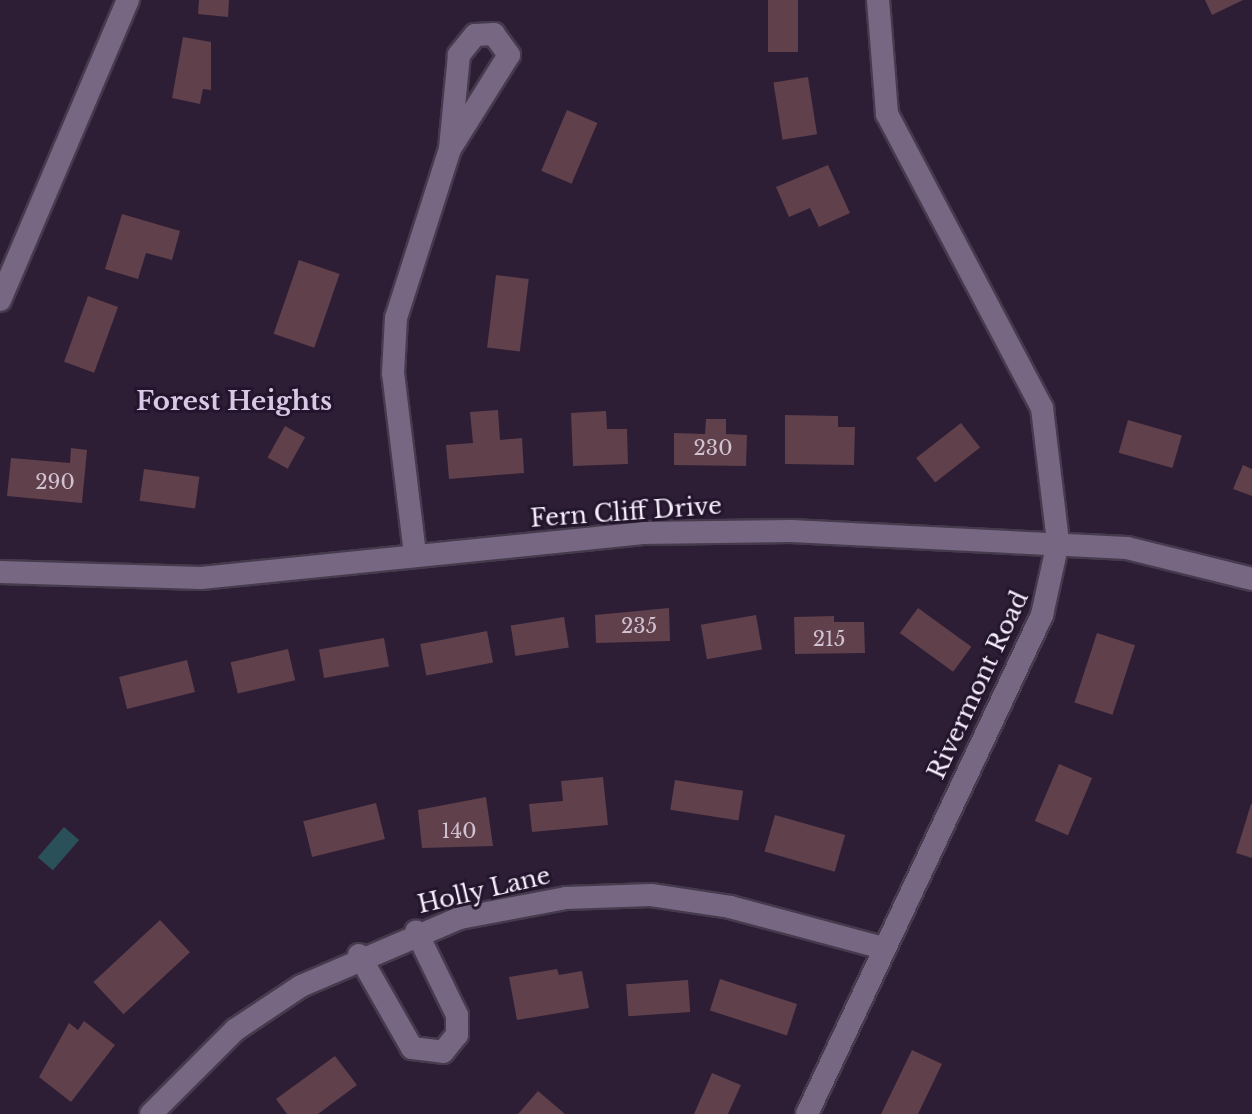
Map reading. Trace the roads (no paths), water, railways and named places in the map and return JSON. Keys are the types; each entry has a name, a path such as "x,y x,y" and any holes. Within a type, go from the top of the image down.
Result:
{"street":[{"path":"0,300 128,0"},
{"name":"Rivermont Road","path":"807,1114 1042,615 1058,542 1042,408 887,114 878,0"},
{"path":"415,554 393,345 450,149 459,55 475,35 494,34 509,55 450,149"},
{"name":"Fern Cliff Drive","path":"0,572 201,578 415,554 717,531 1058,542 1175,556 1252,579"},
{"name":"Holly Lane","path":"151,1114 235,1030 359,955 416,931 566,898 651,895 730,907 883,948"},
{"path":"359,955 412,1048 443,1052 457,1035 457,1015 416,931"}],"district":[{"name":"Forest Heights","path":"234,402"}]}
